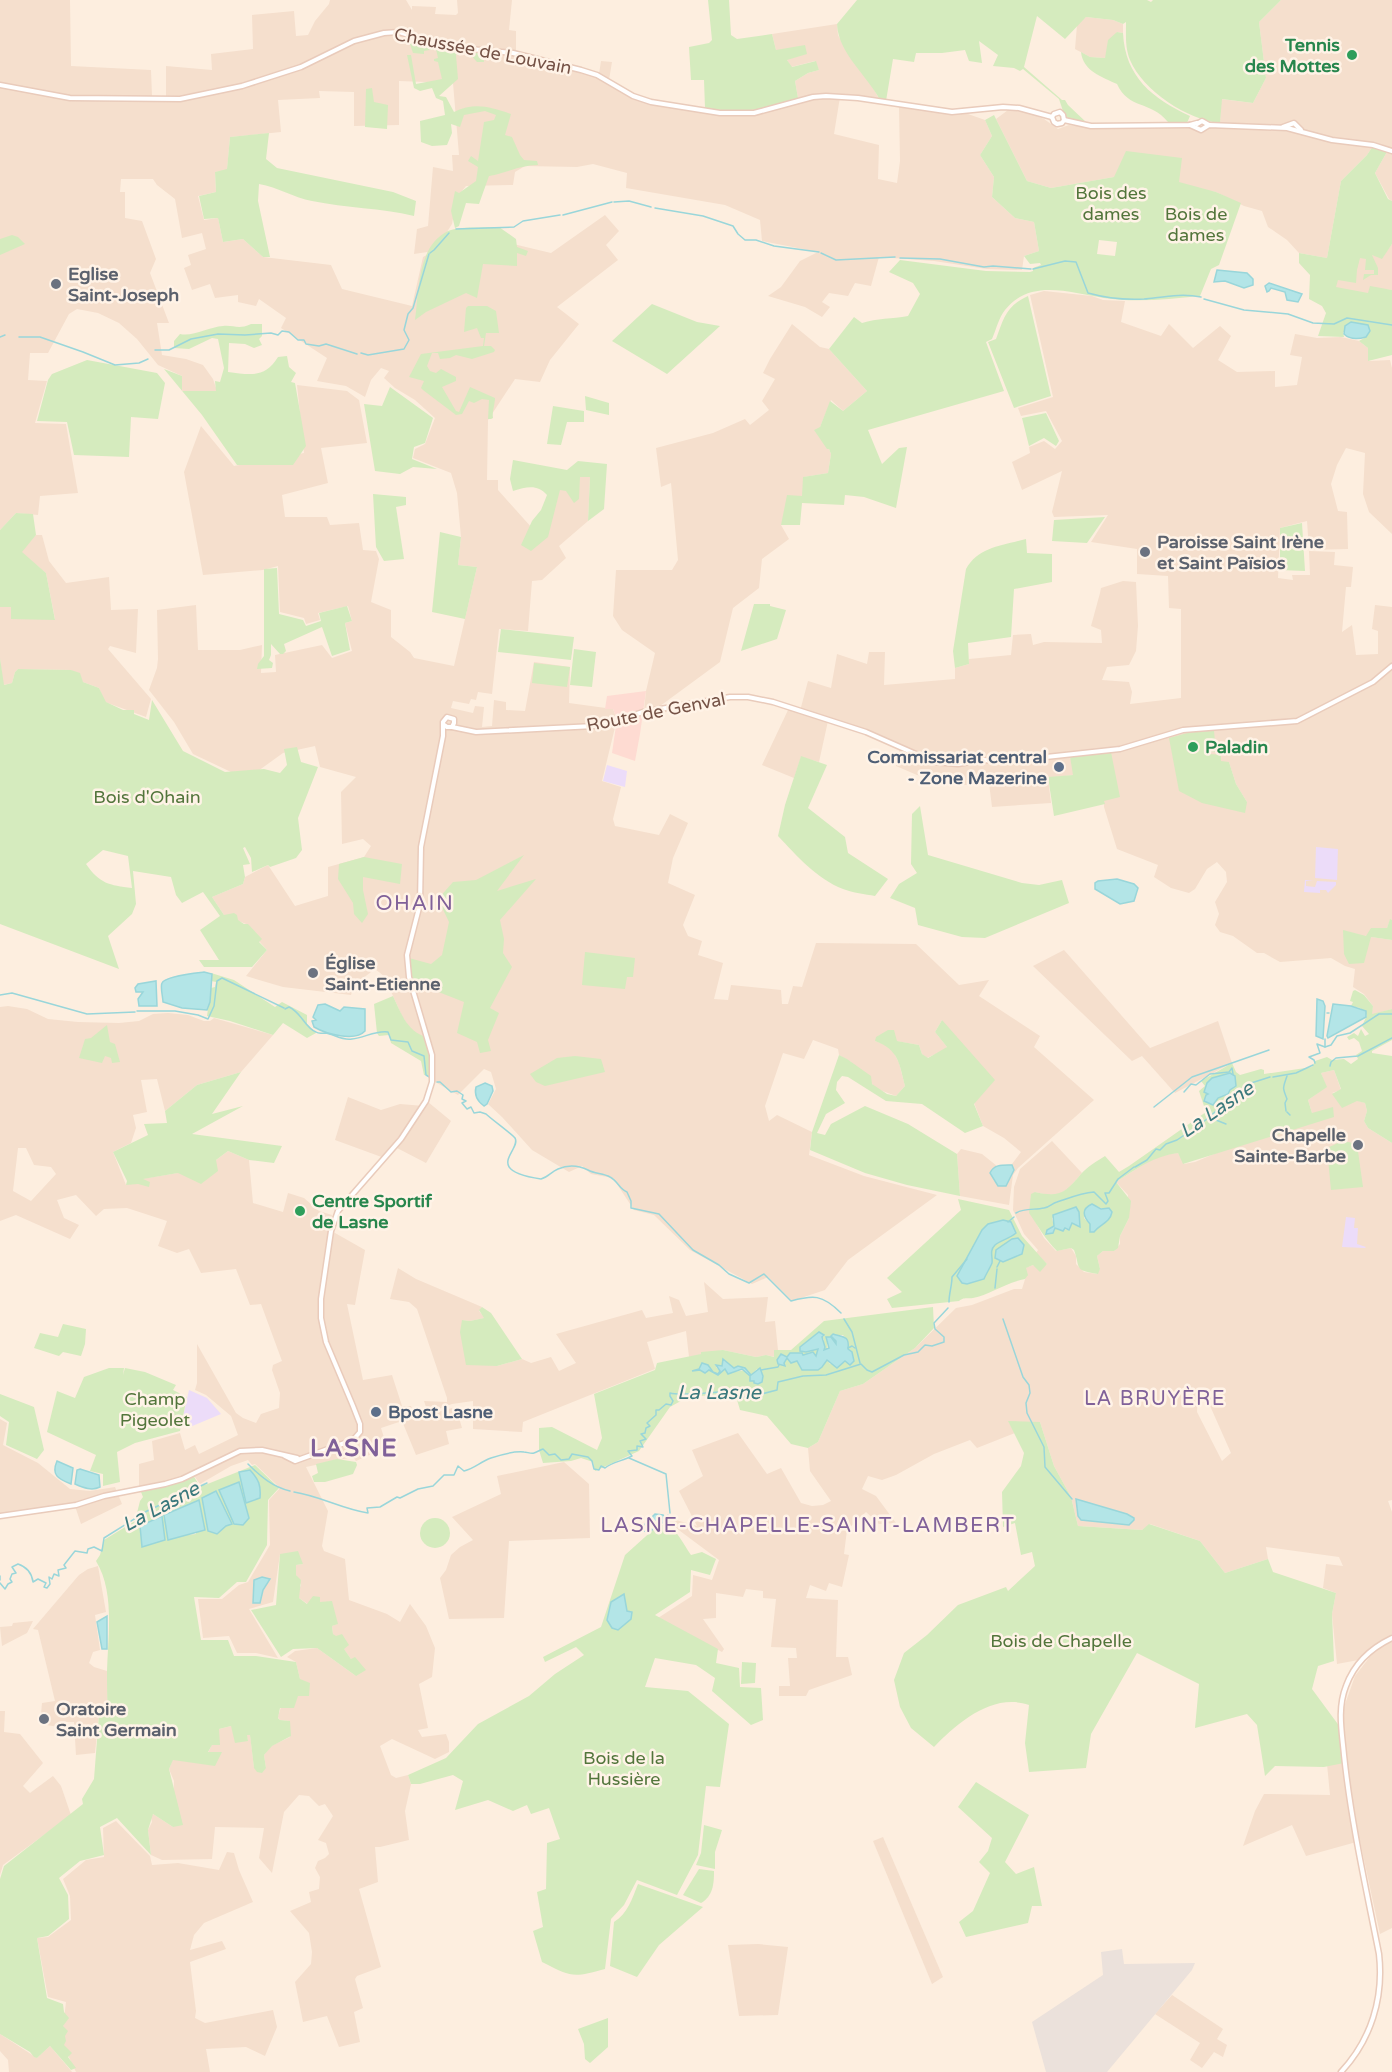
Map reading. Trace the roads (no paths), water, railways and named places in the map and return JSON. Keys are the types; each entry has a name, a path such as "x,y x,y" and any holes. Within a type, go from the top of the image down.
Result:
{"main road":[{"name":"Chaussée de Louvain","path":"0,84 34,93 70,98 180,99 242,86 300,67 354,41 384,33 399,32 449,47 513,53 582,70 597,75 633,96 651,102 720,113 754,113 820,96 844,97 952,112 1011,107 1052,117"},
{"path":"1060,112 1064,120 1057,124 1052,117 1060,112"},
{"path":"1064,120 1091,126 1197,125 1200,129 1204,125 1293,128 1332,140 1373,145 1392,151"},
{"name":"Route de Genval","path":"449,725 470,732 604,724 638,713 739,696 773,702 866,732 930,760 949,764 981,760 1011,761 1111,751 1190,729 1290,723 1307,717 1372,682 1392,666"},
{"path":"0,1516 76,1504 165,1484 182,1479 240,1451 262,1450 294,1459 351,1441 358,1436 360,1424 327,1346 321,1323 321,1299 332,1226 342,1205 407,1131 426,1101 431,1088 434,1071 432,1052 407,963 408,946 419,911 421,847 443,736 453,718 446,717 449,725"},
{"path":"1341,2072 1367,2034 1377,2004 1380,1969 1349,1800 1340,1715 1346,1686 1356,1667 1373,1649 1392,1638"}],"water":[{"path":"1217,270 1247,273 1253,279 1253,285 1244,288 1225,281 1214,282"},
{"path":"1269,283 1302,294 1298,302 1287,300 1285,292 1271,288 1267,292 1265,286"},
{"path":"1351,322 1368,325 1370,331 1366,337 1358,339 1344,334 1345,326"},
{"path":"1117,879 1134,884 1138,888 1134,901 1120,904 1095,889 1095,883 1098,881"},
{"path":"204,972 212,974 210,1002 207,1010 182,1008 163,1002 161,987 164,981 181,975"},
{"path":"156,981 157,1006 139,1006 138,999 143,992 136,992 135,988 138,984"},
{"path":"1317,999 1323,1001 1325,1006 1323,1039 1316,1036"},
{"path":"325,1004 340,1011 344,1007 365,1009 365,1031 348,1036 333,1034 314,1027 312,1021 316,1020 313,1017 318,1005"},
{"path":"1333,1004 1366,1011 1366,1017 1328,1038"},
{"path":"1230,1073 1235,1076 1236,1086 1228,1094 1218,1098 1213,1105 1204,1101 1208,1094 1204,1092 1207,1083 1212,1078"},
{"path":"485,1083 492,1086 493,1091 484,1106 477,1098 475,1090 476,1087"},
{"path":"1012,1165 1014,1170 1006,1186 998,1186 990,1173 992,1170 999,1166"},
{"path":"1092,1204 1101,1209 1109,1208 1112,1212 1107,1221 1094,1232 1090,1232 1090,1224 1084,1213 1086,1208"},
{"path":"1076,1207 1079,1212 1080,1227 1072,1223 1069,1230 1065,1228 1063,1231 1055,1228 1053,1233 1046,1234 1047,1230 1054,1226 1053,1215"},
{"path":"1003,1220 1011,1222 1016,1233 993,1247 992,1263 984,1279 967,1284 962,1283 957,1276 982,1230 988,1224"},
{"path":"1018,1238 1024,1245 1022,1254 1003,1262 995,1258 996,1250 1012,1239"},
{"path":"819,1332 824,1335 822,1337 824,1350 829,1348 826,1337 831,1337 836,1344 831,1336 833,1334 847,1339 848,1349 852,1352 854,1361 850,1365 845,1361 837,1368 827,1360 818,1370 802,1370 797,1361 791,1363 787,1358 785,1366 778,1364 777,1360 781,1354 787,1357 790,1353 802,1353 803,1355 813,1352 816,1356 818,1349 806,1352 800,1351 800,1347"},
{"path":"723,1359 734,1368 738,1366 745,1368 751,1375 760,1368 763,1376 762,1382 758,1384 750,1381 750,1376 742,1369 728,1374 725,1369 718,1375 709,1370 705,1373 700,1370 692,1371 699,1369 702,1363 718,1374 720,1371 716,1365 722,1366"},
{"path":"57,1461 73,1468 71,1484 62,1480 55,1473"},
{"path":"77,1470 99,1475 100,1487 94,1489 75,1484"},
{"path":"250,1470 259,1483 260,1498 246,1503 239,1472"},
{"path":"239,1482 249,1518 243,1525 234,1524 219,1490"},
{"path":"216,1491 232,1524 217,1534 208,1531 202,1498"},
{"path":"1076,1499 1127,1514 1134,1520 1129,1525 1081,1520 1078,1516"},
{"path":"199,1500 205,1530 168,1540 164,1515"},
{"path":"655,1514 663,1515 668,1519 649,1532 642,1531 648,1518"},
{"path":"162,1516 165,1540 142,1547 140,1526"},
{"path":"262,1577 270,1579 263,1590 260,1603 253,1603 254,1580"},
{"path":"624,1594 627,1611 632,1612 631,1619 618,1630 612,1628 607,1620 611,1602"},
{"path":"107,1616 107,1649 102,1649 97,1622"}],"waterway":[{"path":"614,202 629,201 651,207"},
{"path":"563,215 612,202"},
{"path":"655,208 703,216 733,226 745,240 819,252"},
{"path":"456,229 514,227 523,221 560,215"},
{"path":"430,253 449,233"},
{"path":"821,253 836,260 895,257"},
{"path":"361,353 368,355 404,349 409,340 404,330 408,314 413,308 429,254"},
{"path":"900,258 940,259 984,267 1031,269"},
{"path":"1033,269 1065,261 1076,262 1088,293 1102,296 1130,299 1180,295 1201,297"},
{"path":"1204,299 1244,310 1288,314 1313,323 1334,324 1347,318 1392,325"},
{"path":"155,350 169,350 191,339 218,334 271,333 278,335 282,331 289,332 298,340 304,340 306,344 319,346 326,344 357,354"},
{"path":"0,337 5,335"},
{"path":"19,337 40,337 115,365 139,363 148,359"},
{"path":"137,1011 175,1011 208,1019 214,1006 217,981 222,978 284,1008"},
{"path":"0,995 12,993 87,1014 135,1012"},
{"path":"285,1009 289,1007 317,1033 348,1039 388,1032 391,1040 408,1042 412,1051 424,1056 426,1075 431,1078"},
{"name":"La Lasne","path":"1315,1063 1309,1057 1320,1053 1317,1044 1325,1047 1331,1045 1337,1036 1350,1033 1379,1014 1392,1014"},
{"path":"1330,1066 1336,1058 1358,1056 1392,1038"},
{"name":"La Lasne","path":"1325,1039 1325,1047"},
{"path":"1154,1107 1192,1077 1269,1050"},
{"name":"La Lasne","path":"1273,1077 1296,1073 1313,1065"},
{"path":"1184,1092 1191,1084 1196,1085 1210,1074 1229,1072 1232,1068 1233,1074"},
{"path":"1286,1111 1287,1099 1284,1087 1287,1076"},
{"name":"La Lasne","path":"1135,1167 1147,1160 1156,1149 1160,1150 1166,1144 1177,1140 1202,1123 1248,1084 1270,1077"},
{"path":"437,1082 451,1092 457,1091 463,1095 462,1099 466,1101 462,1103 467,1109 471,1107 474,1113 486,1114 515,1138 516,1143 508,1160 508,1165 513,1170 541,1179 558,1169 573,1166 607,1176 627,1192 631,1208 659,1214 693,1250 719,1265 729,1274 749,1283 764,1274 791,1301 811,1297 823,1299 841,1313"},
{"path":"1287,1112 1290,1115"},
{"path":"1213,1115 1216,1120 1226,1124"},
{"name":"La Lasne","path":"1016,1213 1046,1207 1084,1193 1094,1192 1106,1204 1108,1201 1105,1193 1109,1193 1118,1179 1134,1167"},
{"name":"La Lasne","path":"1008,1222 1014,1217"},
{"name":"La Lasne","path":"949,1302 952,1277 967,1259"},
{"path":"997,1267 1000,1261"},
{"path":"995,1288 997,1269"},
{"name":"La Lasne","path":"294,1492 368,1513 367,1508 380,1507 397,1497 400,1498 418,1489 433,1486 444,1475 454,1475 458,1466 464,1471 491,1458 508,1454 533,1453 543,1449 549,1455 555,1454 561,1460 569,1459 572,1454 588,1457 594,1469 599,1470 601,1466 605,1468 632,1456 628,1451 637,1450 637,1446 643,1447 640,1441 646,1439 641,1434 645,1433 646,1428 650,1426 647,1423 656,1415 656,1410 666,1404 671,1405 673,1401 670,1393 704,1393 740,1389 739,1397 750,1397 777,1390 778,1382 803,1376 826,1375 861,1364 872,1372 904,1355 918,1352 925,1345 932,1346 944,1342 944,1337 935,1329 934,1323 948,1308"},
{"path":"844,1319 852,1332 860,1363"},
{"path":"1003,1319 1023,1377 1029,1385 1027,1413 1044,1447 1045,1467 1072,1499"},
{"path":"848,1348 852,1346 855,1348"},
{"path":"761,1370 779,1365"},
{"path":"629,1458 666,1474 670,1513"},
{"name":"La Lasne","path":"248,1464 268,1481 290,1491"},
{"name":"La Lasne","path":"0,1583 5,1589 12,1582 10,1579 12,1574 16,1573 12,1567 18,1564 28,1571 33,1582 38,1579 46,1583 44,1587 47,1588 50,1584 49,1577 52,1579 54,1574 59,1576 58,1570 66,1568 64,1565 75,1551 87,1553 88,1549 94,1547 102,1551 104,1538 147,1511 207,1483"}],"place":[{"name":"Tennis des Mottes","path":"1352,55"},
{"name":"Eglise Saint-Joseph","path":"56,284"},
{"name":"Paroisse Saint Irène et Saint Païsios","path":"1145,552"},
{"name":"Paladin","path":"1193,747"},
{"name":"Commissariat central - Zone Mazerine","path":"1059,767"},
{"name":"Église Saint-Etienne","path":"313,973"},
{"name":"Chapelle Sainte-Barbe","path":"1358,1145"},
{"name":"Centre Sportif de Lasne","path":"300,1211"},
{"name":"Bpost Lasne","path":"376,1412"},
{"name":"Oratoire Saint Germain","path":"44,1719"}],"district":[{"name":"OHAIN","path":"415,903"},
{"name":"LA BRUYÈRE","path":"1155,1399"},
{"name":"LASNE","path":"354,1448"},
{"name":"LASNE-CHAPELLE-SAINT-LAMBERT","path":"808,1525"}],"park label":[{"name":"Bois des dames","path":"1111,203"},
{"name":"Bois de dames","path":"1196,224"},
{"name":"Bois d'Ohain","path":"147,797"},
{"name":"Champ Pigeolet","path":"155,1409"},
{"name":"Bois de Chapelle","path":"1061,1641"},
{"name":"Bois de la Hussière","path":"624,1768"}]}
